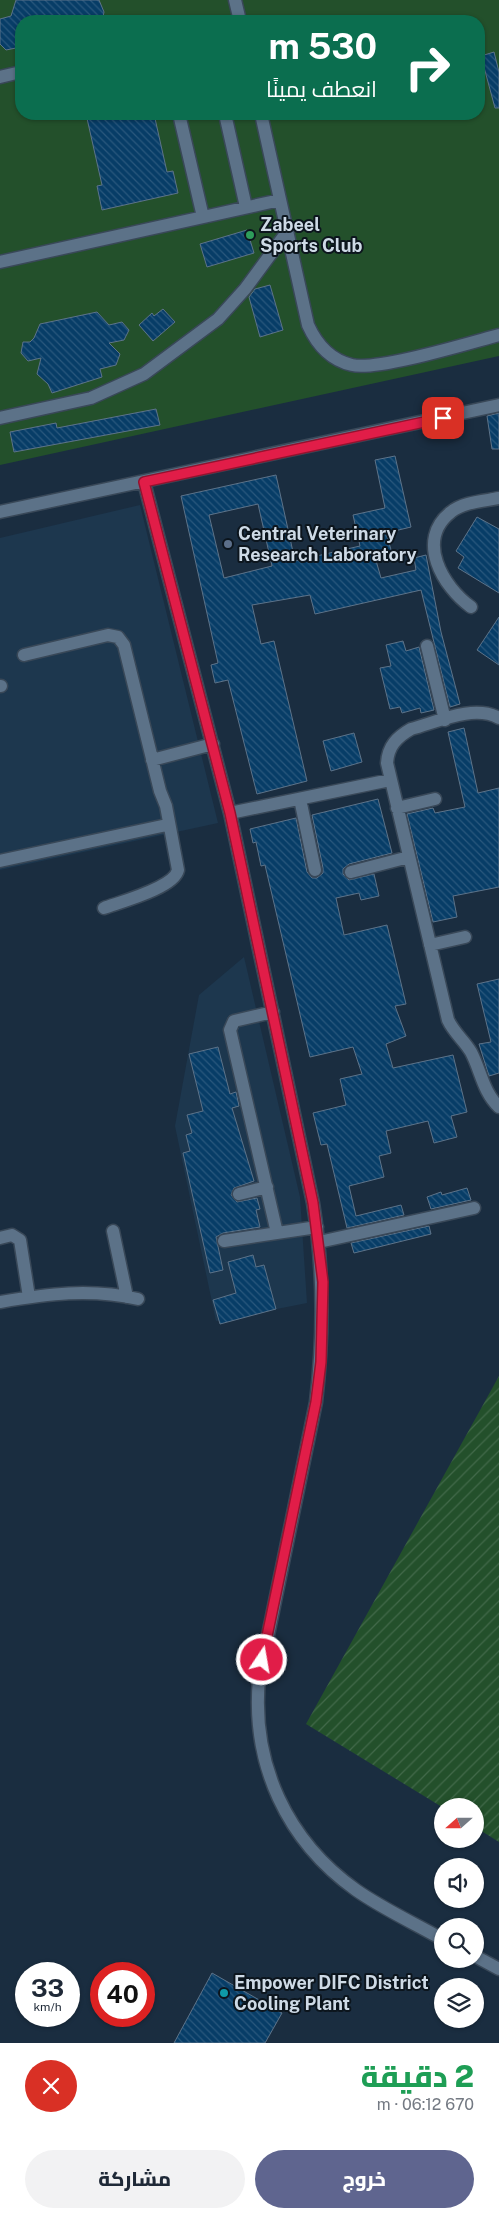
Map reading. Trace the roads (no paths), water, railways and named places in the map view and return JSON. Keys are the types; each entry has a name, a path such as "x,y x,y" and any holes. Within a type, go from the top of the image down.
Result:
{"street":[{"path":"235,0 239,15"},
{"path":"0,77 15,73"},
{"path":"180,120 203,217"},
{"path":"226,120 246,207"},
{"path":"262,120 310,331 320,347 340,362 365,367 499,335"},
{"path":"0,262 280,200"},
{"path":"0,418 92,398 144,374 218,319 244,290 287,232"},
{"path":"0,512 499,405"},
{"path":"144,482 230,813 273,1012 319,1242 323,1290 321,1362 316,1402 259,1679 257,1709 260,1738 269,1778 277,1797 286,1816 310,1850 330,1869 364,1895 434,1934"},
{"path":"471,607 451,590 444,580 435,556 435,536 444,519 459,507 499,498"},
{"path":"24,655 108,635 118,637 124,645 160,791 166,806 178,870 175,878 164,885 104,908"},
{"path":"426,646 445,720"},
{"path":"499,718 489,714 474,713 411,729 396,739 387,755 390,780 448,1020 470,1051 487,1092 499,1107"},
{"path":"152,760 213,744"},
{"path":"230,813 390,780"},
{"path":"160,791 158,806 171,870 164,885"},
{"path":"300,799 315,870"},
{"path":"397,808 436,799"},
{"path":"0,861 162,826"},
{"path":"351,872 409,857"},
{"path":"430,945 466,937"},
{"path":"273,1012 237,1020 230,1027 278,1233"},
{"path":"238,1194 267,1187"},
{"path":"319,1242 474,1208"},
{"path":"224,1241 317,1227"},
{"path":"0,1302 78,1291 132,1298 113,1231"},
{"path":"0,1238 12,1235 20,1240 29,1297"},
{"path":"484,1961 499,1969"}],"place":[{"name":"Zabeel Sports Club","path":"250,235"},
{"name":"Central Veterinary Research Laboratory","path":"228,544"},
{"name":"Empower DIFC District Cooling Plant","path":"224,1993"}]}
